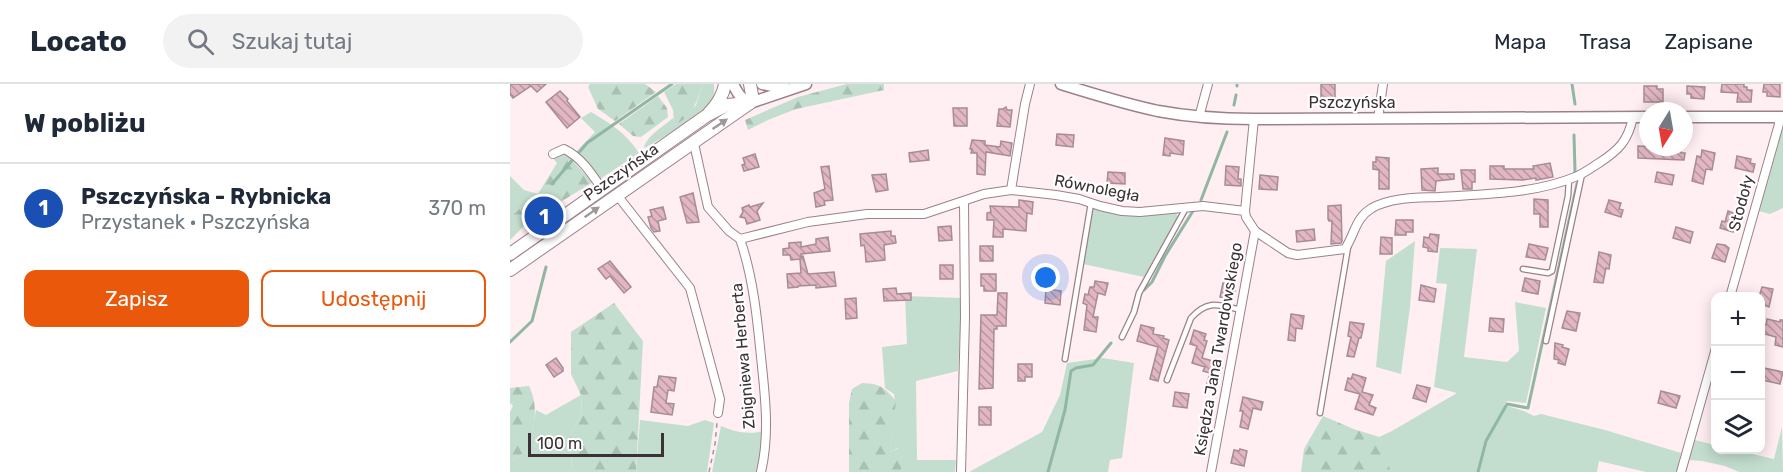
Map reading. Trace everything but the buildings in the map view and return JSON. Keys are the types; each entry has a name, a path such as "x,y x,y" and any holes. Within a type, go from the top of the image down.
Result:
{"main road":[{"path":"706,116 715,107 723,92 724,84"},
{"path":"750,84 752,95 750,103"},
{"name":"Pszczyńska","path":"510,254 706,116 727,105 750,103"},
{"name":"Pszczyńska","path":"510,270 750,103"}],"street":[{"path":"733,84 742,98 750,103"},
{"path":"762,84 790,89"},
{"name":"Pszczyńska","path":"750,103 806,84"},
{"path":"1011,189 1030,84"},
{"name":"Pszczyńska","path":"1060,84 1159,111 1199,117 1254,119 1639,117"},
{"path":"1199,117 1208,84"},
{"path":"1378,119 1383,84"},
{"path":"1254,119 1246,217 1255,231 1288,253 1297,255 1345,249 1362,216 1372,208 1390,201 1543,187 1569,179 1609,156 1624,143 1633,117"},
{"path":"1693,117 1781,117"},
{"name":"Stodoły","path":"1731,292 1781,117"},
{"path":"691,143 695,148 708,207 729,231 740,239"},
{"path":"553,154 564,149 572,153 593,175 602,189"},
{"name":"Równoległa","path":"740,239 808,222 867,214 924,214 984,194 1011,189 1056,195 1122,211 1140,212 1203,206 1245,211"},
{"path":"617,195 690,288 720,399 718,413"},
{"path":"961,472 965,317 964,202"},
{"name":"Księdza Jana Twardowskiego","path":"1211,472 1255,231"},
{"name":"Zbigniewa Herberta","path":"740,239 753,285 767,416 761,472"},
{"path":"1681,472 1711,366"}],"lane":[{"path":"1546,341 1582,173"},
{"path":"1523,269 1548,273 1552,271 1568,196 1569,179"},
{"path":"1065,359 1091,203"},
{"path":"1122,337 1134,312 1139,293 1186,208"},
{"path":"1320,413 1349,243"},
{"path":"1167,380 1191,318 1196,312 1208,305 1241,310"}],"path":[{"path":"709,472 718,413"}],"green space":[{"path":"590,84 645,84 656,92 615,121 598,109 588,87"},
{"path":"676,84 703,84 690,113 674,125 673,110 664,92"},
{"path":"703,84 714,84 714,96 708,105 682,125 645,148 646,142 657,130 673,118 675,125 696,105"},
{"path":"847,84 884,84 884,90 796,109 748,130 745,120 798,97"},
{"path":"658,96 667,108 668,117 641,137 633,136 619,124"},
{"path":"591,112 618,130 639,153 600,179 576,152 595,132 581,118"},
{"path":"1781,130 1783,130 1783,208 1770,214 1759,211"},
{"path":"563,154 568,156 593,182 528,222 510,240 510,217 538,194 557,163 552,157"},
{"path":"510,176 524,190 538,194 510,217"},
{"path":"1091,206 1133,216 1176,212 1178,217 1144,277 1083,264"},
{"path":"1415,241 1410,307 1401,374 1376,367 1386,261"},
{"path":"1440,248 1477,249 1464,357 1507,362 1519,351 1515,302 1546,308 1526,403 1507,401 1504,405 1534,416 1541,414 1605,430 1681,453 1677,472 1646,472 1599,461 1597,472 1312,472 1356,430 1379,437 1457,393 1434,387 1447,284 1436,283"},
{"path":"905,296 962,298 958,371 916,381 917,460 956,460 955,472 901,472 898,448 890,452 895,401 894,394 885,388 882,347 907,344"},
{"path":"614,303 643,341 636,472 572,472 570,435 582,414 581,395 571,374 571,332"},
{"path":"1103,358 1134,363 1122,458 1110,460 1108,472 969,472 1042,432 1060,395 1067,363"},
{"path":"862,383 882,387 896,401 890,452 899,448 901,472 849,472 849,403 852,389"},
{"path":"529,386 535,410 529,450 510,462 510,412 513,406 510,403 510,388"},
{"path":"581,395 582,414 570,435 572,472 510,472 510,462 529,450 536,410 546,415"},
{"path":"1323,416 1379,437 1391,472 1301,472 1304,449"},
{"path":"640,420 688,426 705,420 714,423 707,472 636,472"},
{"path":"721,426 742,432 763,431 756,472 712,472"},
{"path":"1782,427 1783,472 1739,472 1725,466 1689,460 1695,440 1711,444 1711,454 1753,454 1774,459"}],"waterway":[{"path":"552,184 587,143 672,84"},
{"path":"1572,84 1575,104"},
{"path":"1234,105 1236,95"},
{"path":"1201,200 1227,132"},
{"path":"1574,135 1575,172"},
{"path":"1478,472 1486,441 1507,404 1528,408 1577,184"},
{"path":"1144,290 1152,282 1193,211"},
{"path":"510,342 532,321 546,267"},
{"path":"1048,472 1065,410 1071,371 1093,365 1111,343"}],"place":[{"name":"Pszczyńska - Rybnicka","path":"544,216"}]}
